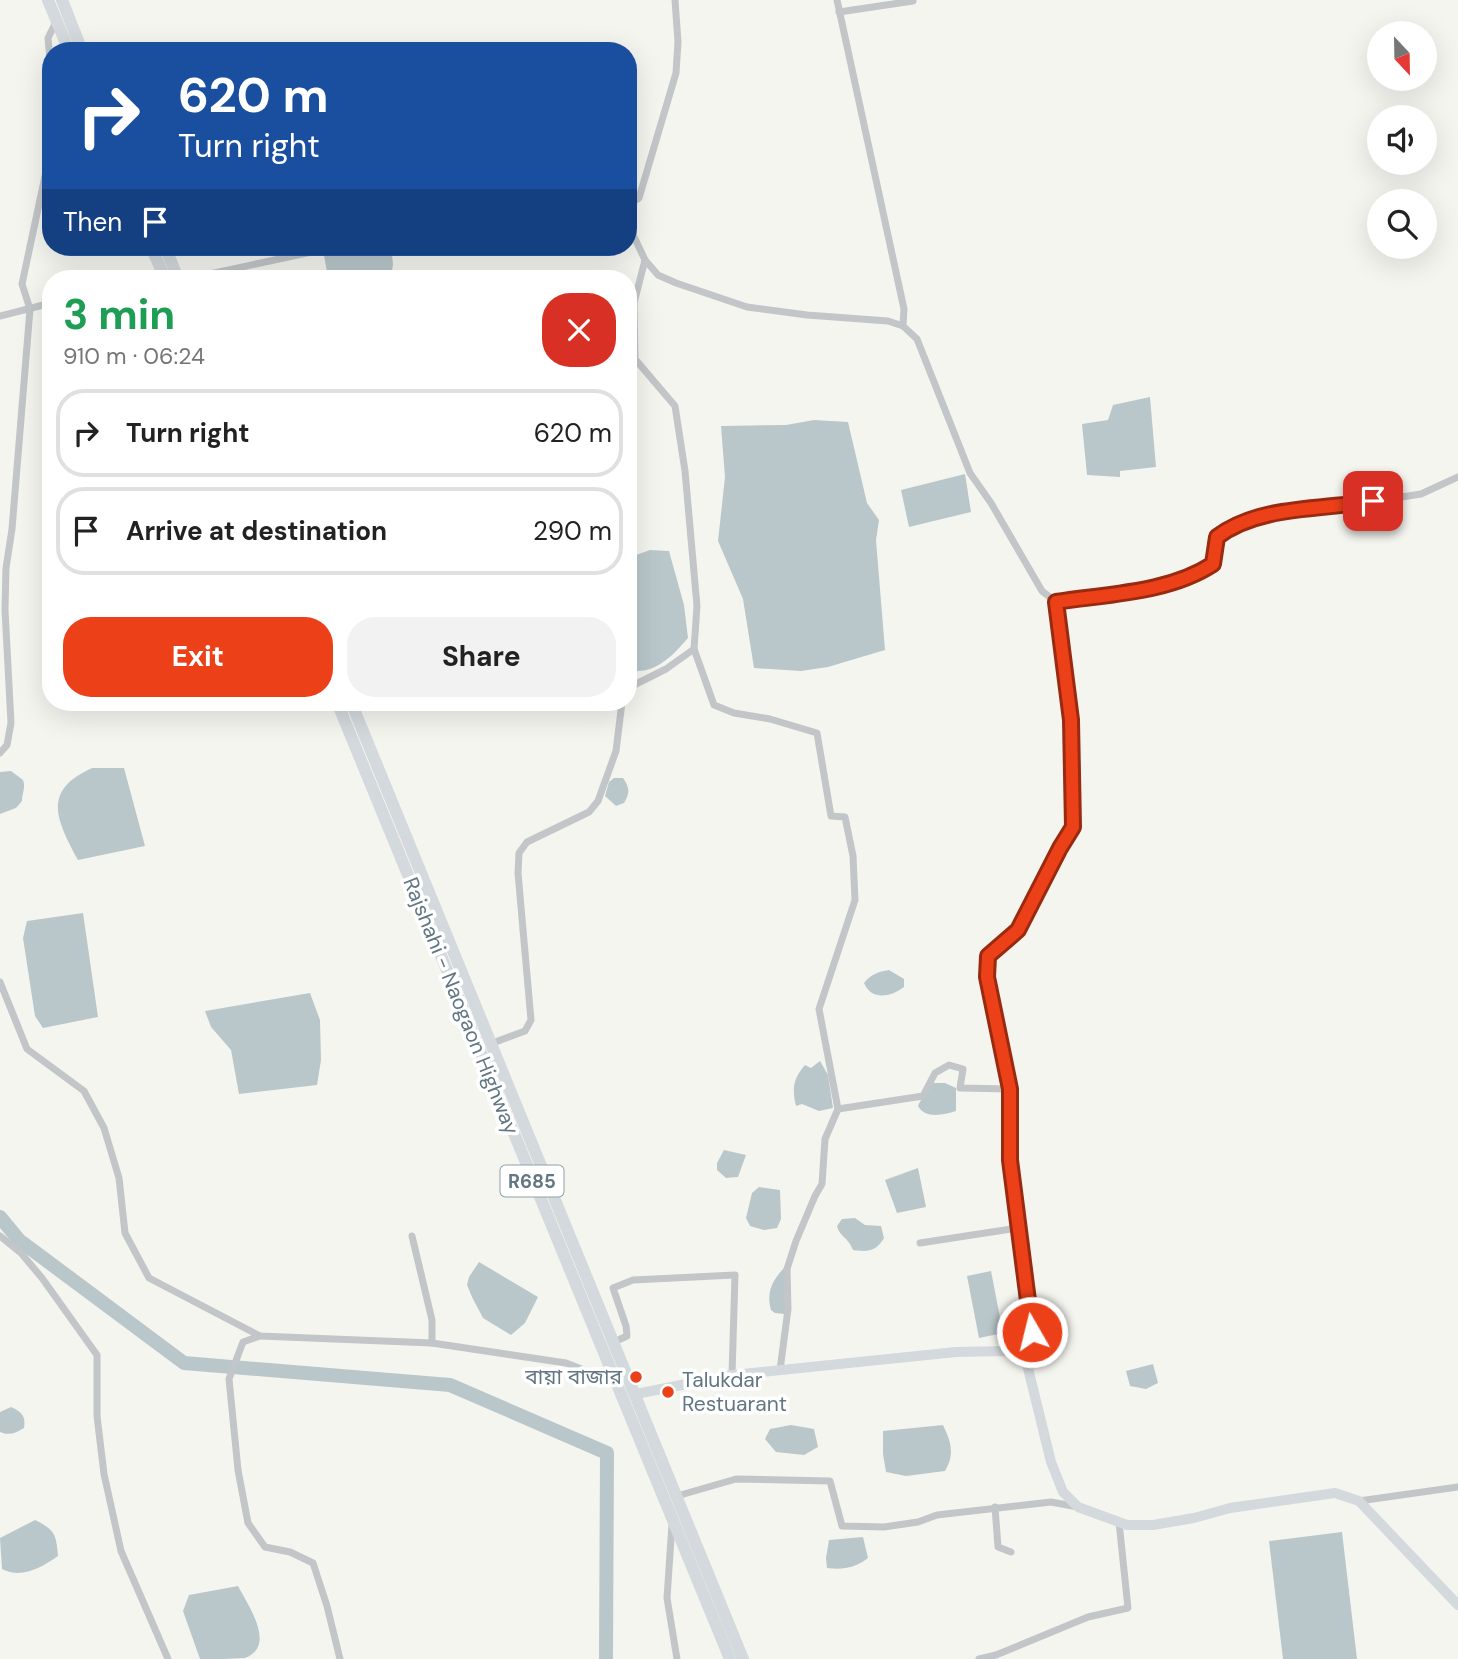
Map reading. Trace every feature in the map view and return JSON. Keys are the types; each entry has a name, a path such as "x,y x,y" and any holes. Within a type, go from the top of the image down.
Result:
{"main road":[{"path":"48,0 65,42"},
{"path":"62,0 78,42"},
{"name":"Rajshahi - Naogaon Highway","path":"341,711 508,1123 581,1280 614,1342 636,1394 677,1496 689,1542"},
{"name":"Rajshahi - Naogaon Highway","path":"355,711 490,1044 618,1383 672,1516 689,1542 741,1659"},
{"path":"636,1394 732,1375 956,1352 1008,1351 1025,1356 1051,1462 1063,1492 1079,1507 1127,1525 1153,1525 1230,1508 1335,1493 1359,1501 1458,1605"}],"street":[{"path":"637,199 676,73 678,42 675,0"},
{"path":"837,0 904,309 903,326"},
{"path":"839,12 913,1"},
{"path":"48,42 57,22"},
{"path":"0,753 7,745 11,723 2,610 12,528 30,309 22,284 42,190"},
{"path":"637,243 645,260 658,275 747,307 888,321 903,326 917,339 970,473 991,503 1042,591 1056,602 1071,720 1073,827 1018,930 988,956 987,977 1010,1089 1010,1160 1032,1332 1025,1356"},
{"path":"228,270 293,256"},
{"path":"637,291 645,260"},
{"path":"0,316 42,306"},
{"path":"637,361 675,406 685,471 697,606 694,649 714,705 734,713 770,719 817,733 831,816 845,817 853,856 855,900 819,1009 838,1109 825,1139 822,1184 796,1241 788,1269 788,1309 780,1370"},
{"path":"1056,602 1154,587 1199,573 1213,564 1217,537 1229,528 1281,512 1421,494 1458,477"},
{"path":"637,684 666,669 694,649"},
{"path":"490,1044 525,1031 531,1020 518,873 519,853 527,842 589,813 598,801 616,751 621,711"},
{"path":"0,982 27,1049 84,1091 104,1128 119,1178 125,1233 149,1278 260,1336"},
{"path":"838,1109 923,1096 936,1073 949,1065 963,1069 960,1088 1010,1089"},
{"path":"920,1243 1018,1228"},
{"path":"0,1236 21,1253 42,1278 97,1355 96,1416 104,1474 121,1551 168,1659"},
{"path":"412,1236 432,1320 432,1343"},
{"path":"614,1342 627,1336 613,1288 633,1280 736,1275 732,1375"},
{"path":"340,1659 313,1563 290,1552 265,1547 248,1523 238,1470 229,1379 243,1342 260,1336 432,1343 566,1363 618,1383"},
{"path":"677,1496 736,1479 830,1481 842,1526 884,1527 918,1522 937,1514 1051,1502 1079,1507"},
{"path":"1359,1501 1458,1487"},
{"path":"995,1507 998,1547 1011,1552"},
{"path":"672,1516 667,1598 677,1659"},
{"path":"979,1659 1088,1617 1128,1608 1119,1522"}],"shaded area":[{"path":"324,256 392,256 392,270 327,270"},
{"path":"1150,397 1156,467 1120,471 1120,477 1087,475 1082,424 1108,420 1113,405"},
{"path":"814,420 848,422 867,503 879,520 876,540 885,650 828,667 801,671 754,668 743,599 718,541 725,477 721,426 786,425"},
{"path":"965,474 971,512 909,527 901,490"},
{"path":"650,550 669,551 684,605 688,638 659,665 637,671 637,555"},
{"path":"92,768 124,768 145,846 78,860 64,832 58,808 65,786"},
{"path":"11,771 23,780 22,801 16,808 0,814 0,772"},
{"path":"614,778 623,778 628,790 624,803 616,806 605,796 609,782"},
{"path":"83,913 98,1017 43,1028 35,1016 23,938 27,921"},
{"path":"889,970 904,979 904,987 887,995 876,995 867,989 864,983 869,977"},
{"path":"310,993 320,1020 321,1060 317,1085 239,1094 231,1050 211,1027 205,1011"},
{"path":"820,1061 828,1075 833,1108 819,1111 802,1104 796,1106 794,1089 798,1075 805,1065 811,1068"},
{"path":"933,1083 945,1083 956,1088 956,1111 935,1115 921,1110 918,1106"},
{"path":"724,1150 746,1155 738,1177 726,1178 717,1170 717,1163"},
{"path":"918,1168 926,1207 897,1213 885,1180"},
{"path":"759,1187 780,1190 781,1219 777,1228 764,1230 750,1226 746,1218 752,1193"},
{"path":"855,1218 865,1225 881,1226 884,1238 878,1246 867,1251 853,1250 837,1226 842,1219"},
{"path":"479,1262 538,1297 525,1323 511,1335 483,1318 472,1297 467,1285"},
{"path":"784,1268 790,1308 784,1314 771,1310 769,1298 773,1282"},
{"path":"991,1271 1003,1333 979,1338 967,1276"},
{"path":"1153,1364 1158,1383 1146,1389 1130,1386 1126,1371"},
{"path":"11,1407 22,1415 24,1428 6,1434 0,1432 0,1412"},
{"path":"791,1425 814,1429 818,1447 804,1455 776,1452 765,1439 770,1429"},
{"path":"943,1425 951,1448 945,1471 906,1476 886,1472 883,1431"},
{"path":"35,1520 53,1534 58,1556 38,1568 24,1572 2,1569 0,1538"},
{"path":"1342,1532 1357,1659 1283,1659 1269,1541"},
{"path":"863,1537 868,1558 849,1568 827,1568 829,1540"},
{"path":"238,1586 257,1625 259,1644 254,1652 245,1658 200,1659 183,1611 189,1595"}],"waterway":[{"path":"0,1217 19,1240 184,1363 450,1385 607,1453 606,1659"}],"place":[{"name":"বায়া বাজার","path":"636,1377"},
{"name":"Talukdar Restuarant","path":"668,1392"}],"route":[{"path":"1032,1332 1010,1160 1010,1089 987,977 988,956 1018,930 1073,827 1071,720 1056,602 1154,587 1199,573 1213,564 1217,537 1229,528 1281,512 1373,501"}]}
